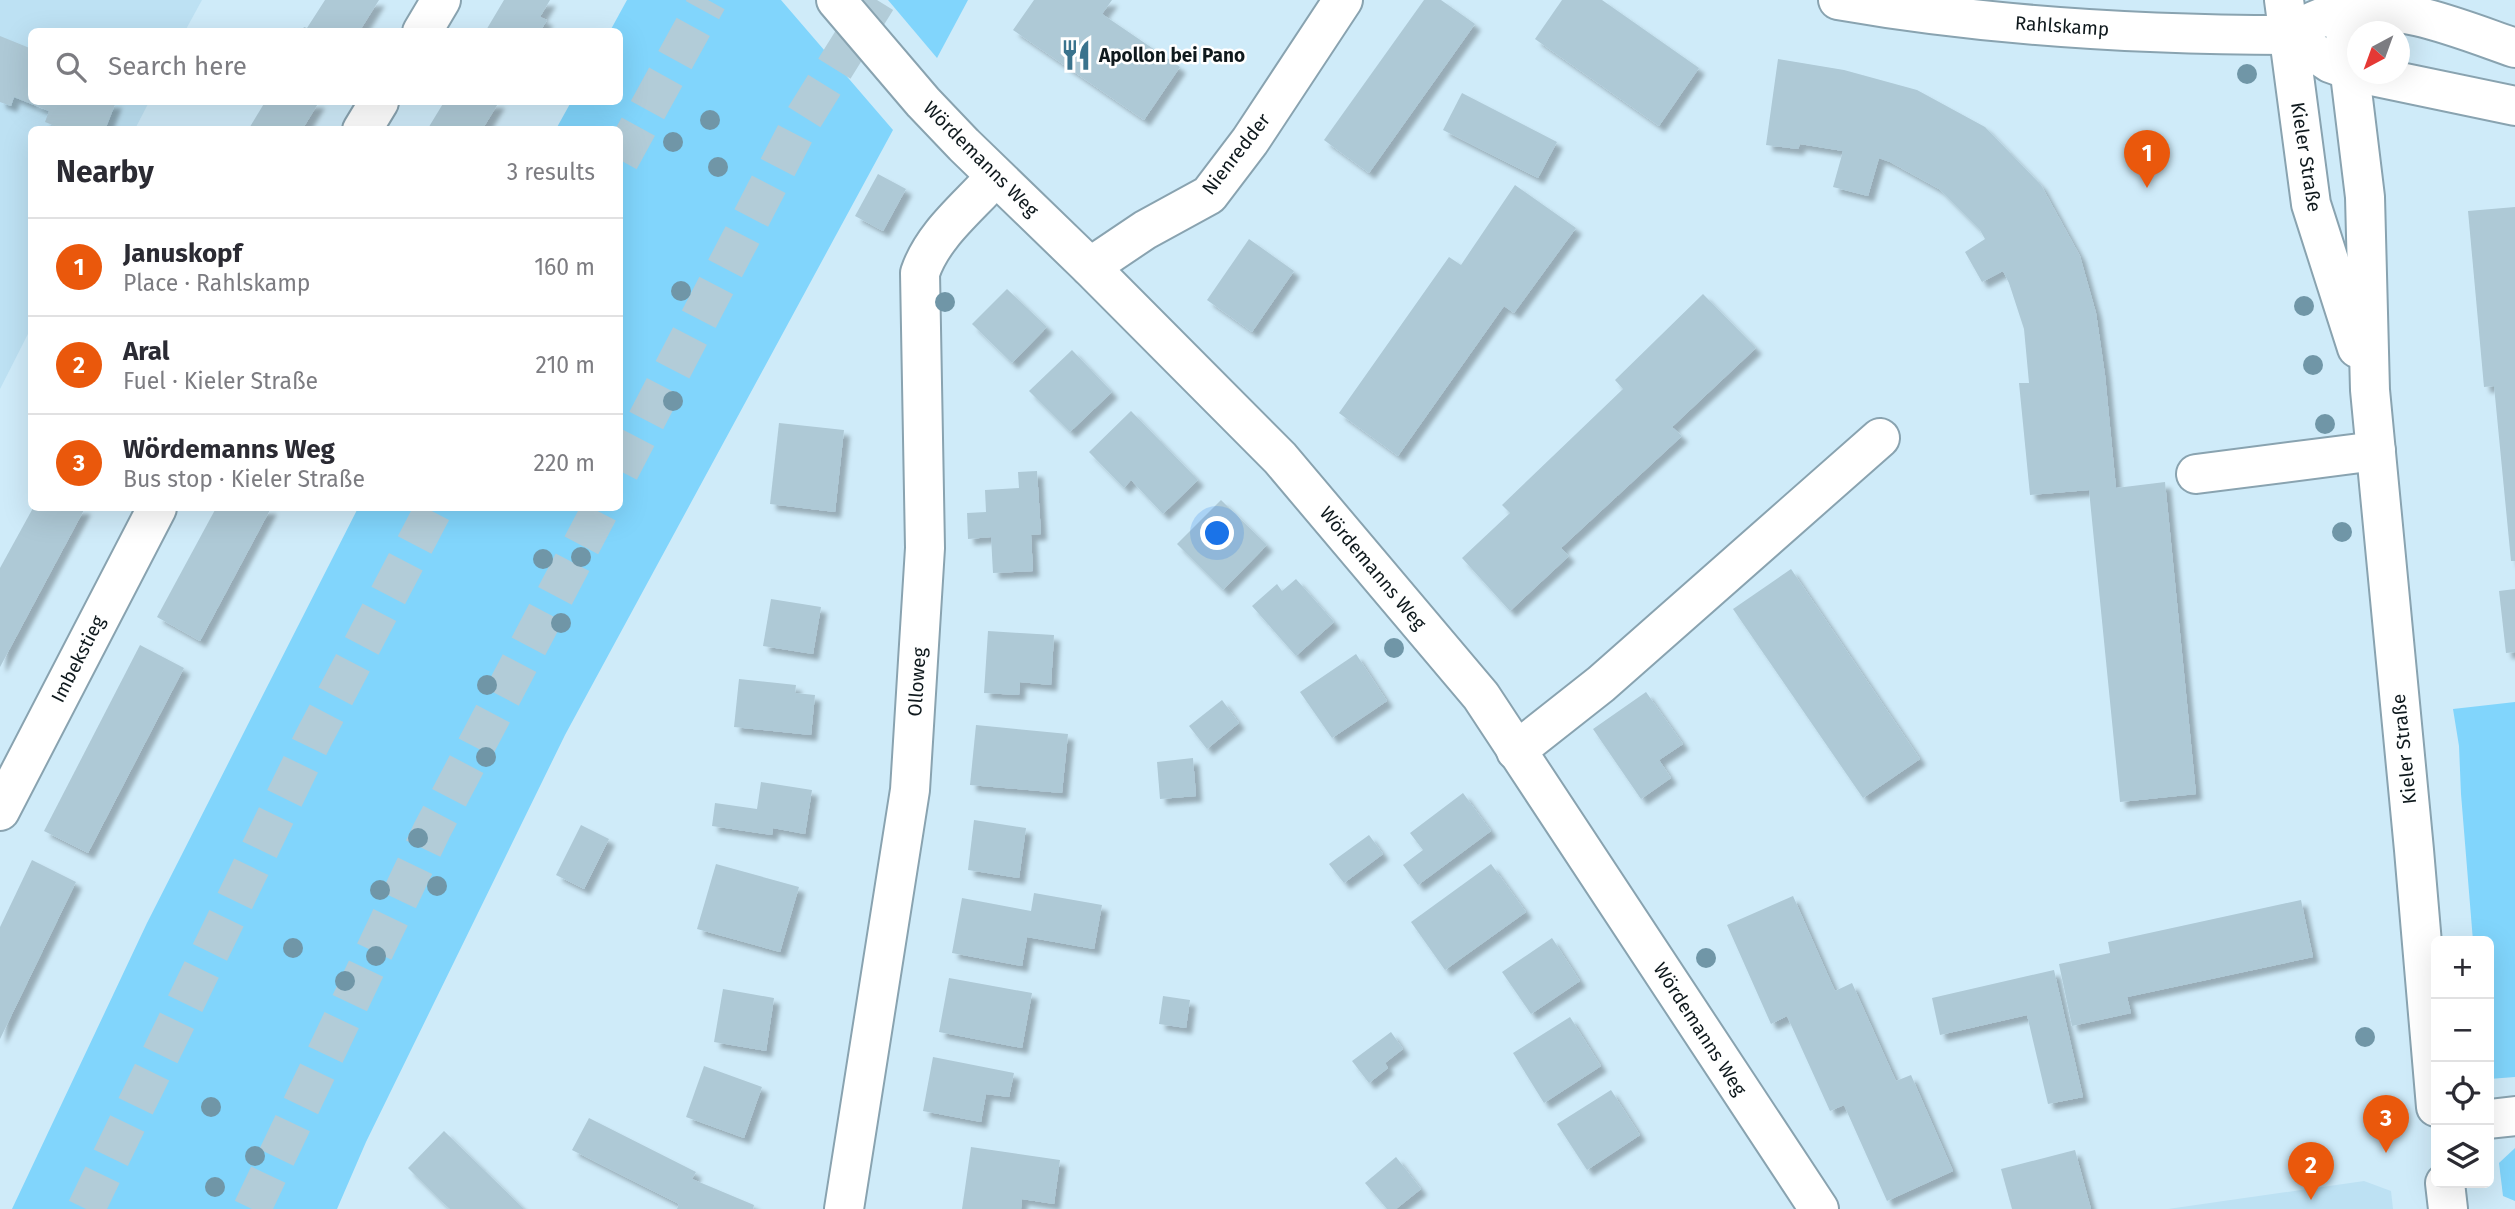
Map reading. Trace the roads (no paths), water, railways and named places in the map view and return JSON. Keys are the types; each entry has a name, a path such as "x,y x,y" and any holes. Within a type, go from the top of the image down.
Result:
{"street":[{"path":"424,28 441,0"},
{"name":"Wördemanns Weg","path":"836,0 923,102 995,177 1090,267 1280,458 1481,696 1819,1209"},
{"name":"Nienredder","path":"1090,267 1126,241 1209,195 1250,141 1343,0"},
{"name":"Rahlskamp","path":"1838,0 2002,22 2191,36 2286,18"},
{"path":"2286,18 2305,24 2341,6 2427,18 2515,48"},
{"name":"Kieler Straße","path":"2341,6 2347,32"},
{"path":"2286,18 2313,54 2347,68"},
{"name":"Kieler Straße","path":"2286,18 2311,204 2370,390"},
{"name":"Kieler Straße","path":"2357,84 2365,197 2370,390 2432,1062"},
{"path":"2410,84 2515,106"},
{"path":"364,126 377,105"},
{"name":"Olloweg","path":"844,1209 910,790 925,548 920,273 926,255 940,236 995,177"},
{"path":"1516,751 1601,684 1880,438"},
{"path":"2196,474 2376,451"},
{"name":"Imbekstieg","path":"0,811 155,511"},
{"path":"2494,1118 2515,1116"},
{"path":"2446,1188 2448,1209"}],"tunnel":[{"path":"623,155 708,0"},
{"path":"623,465 800,124 877,0"},
{"path":"86,1209 313,739 432,511"},
{"path":"252,1209 432,830 599,511"}],"place":[{"name":"Apollon bei Pano","path":"1076,55"},
{"name":"Januskopf","path":"2147,188"},
{"name":"Wördemanns Weg","path":"2386,1153"},
{"name":"Aral","path":"2311,1200"}]}
